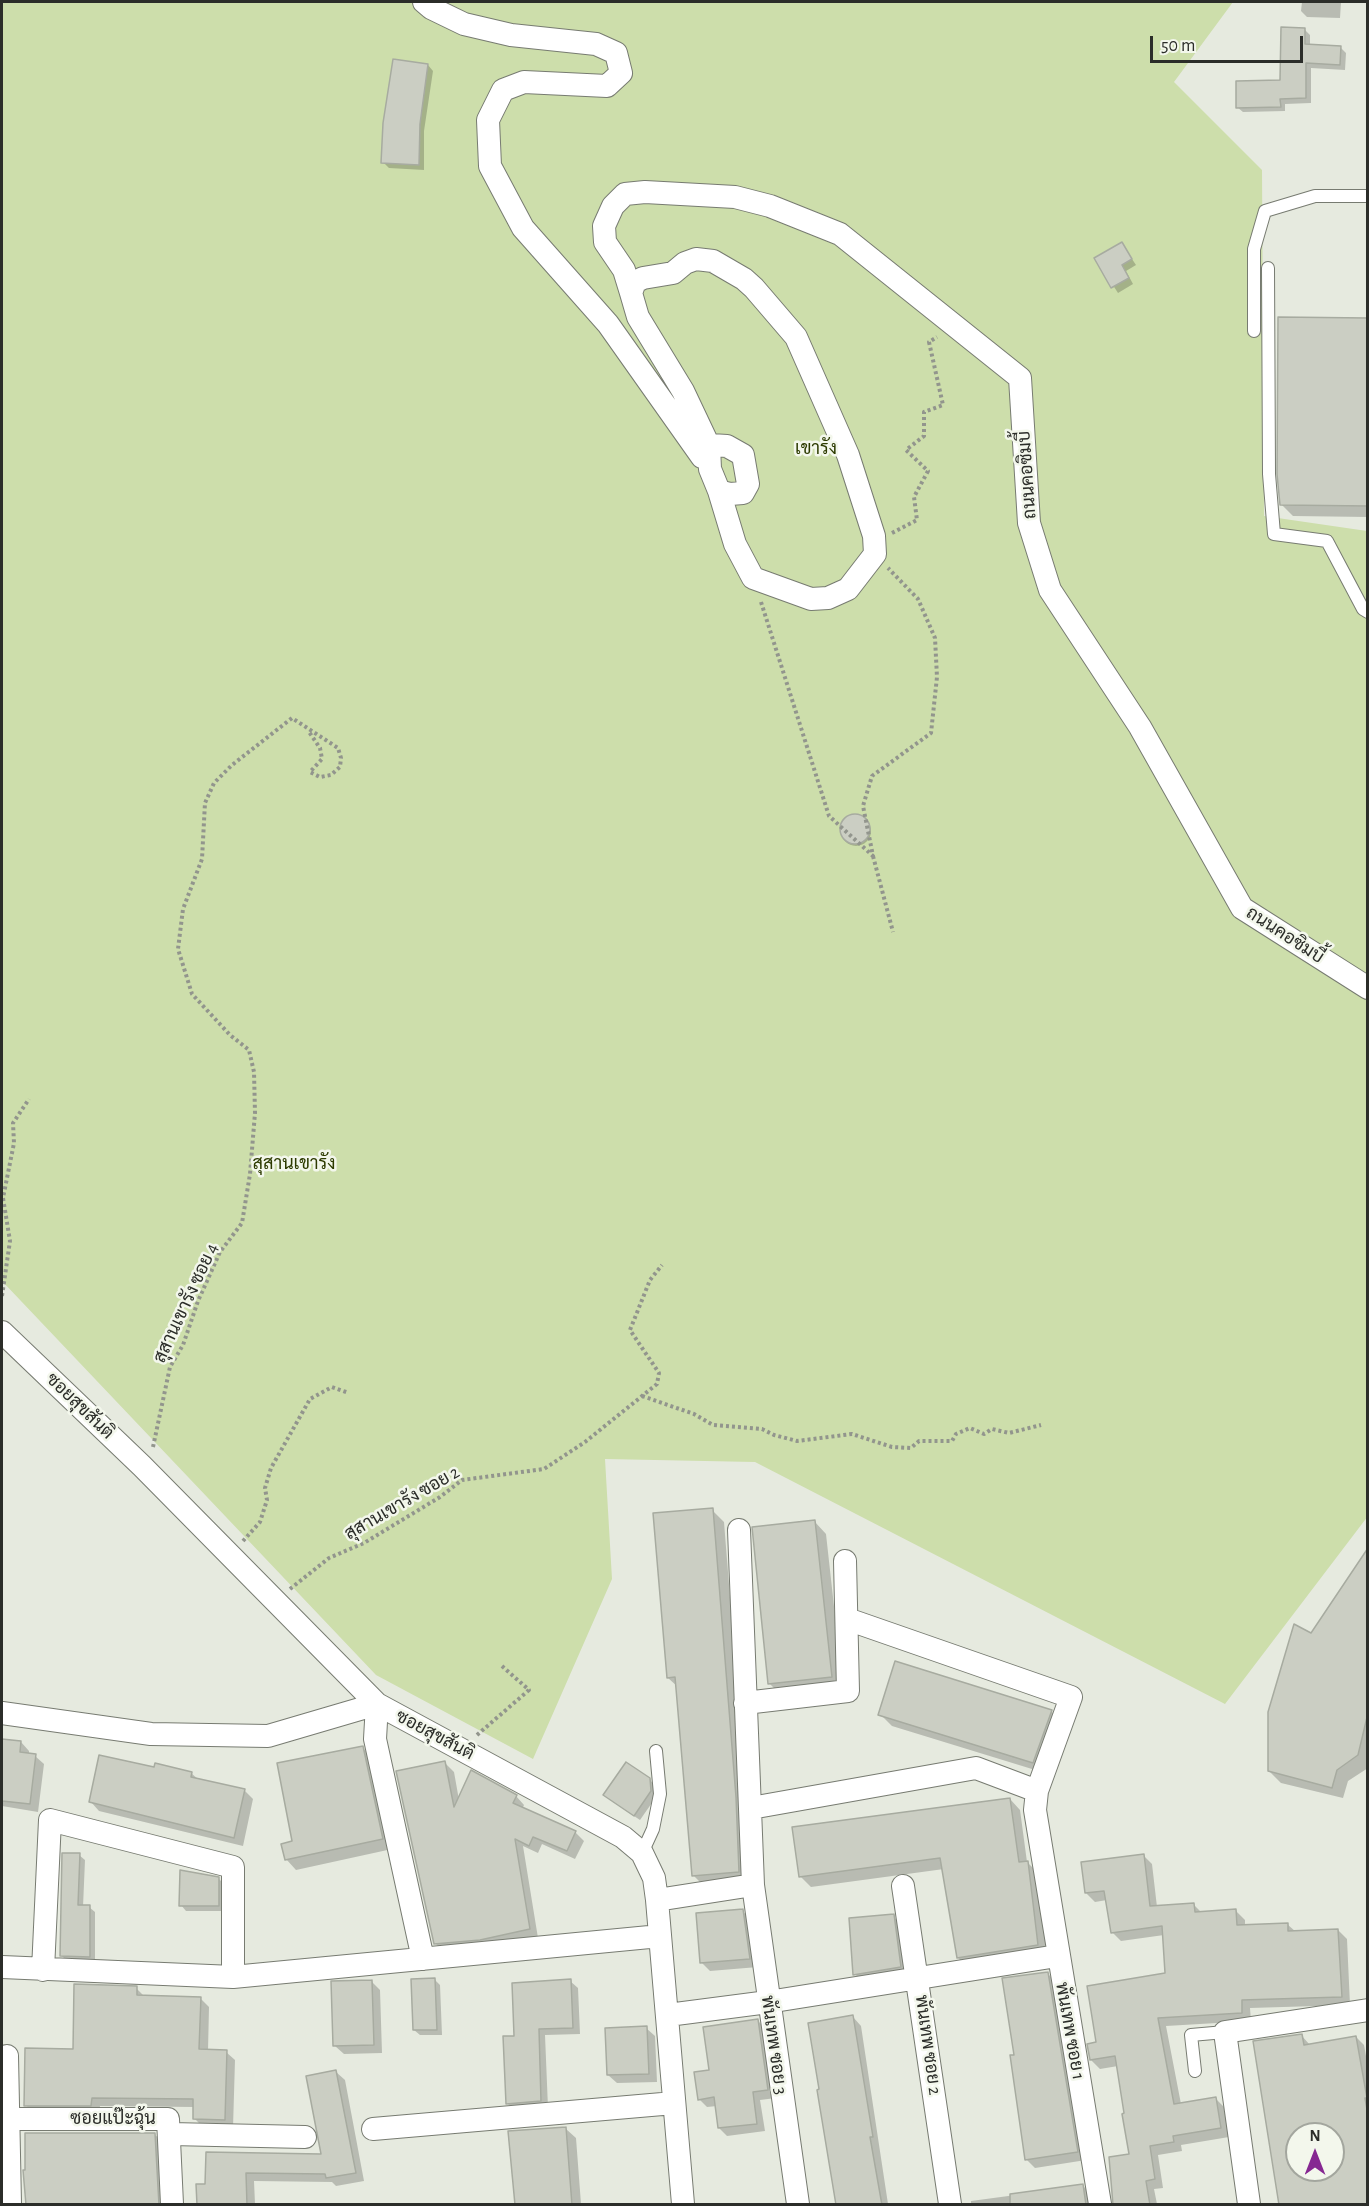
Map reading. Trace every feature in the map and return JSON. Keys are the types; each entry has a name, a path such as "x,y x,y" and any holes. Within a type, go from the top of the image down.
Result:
{"street":[{"path":"424,2 431,8 464,24 512,35 596,44 616,53 621,73 607,86 524,82 503,90 488,120 490,166 523,228 608,324 701,445"},
{"name":"ถนนคอซิมบี้","path":"624,270 604,242 604,226 613,206 625,195 645,192 735,197 770,206 840,234 1020,378 1029,524 1050,590 1140,727 1242,908 1368,988"},
{"path":"696,259 713,261 754,288 796,337 848,455 874,536 875,554 848,589 828,598 811,598 786,592 753,578 735,544 719,490 701,445 683,391 638,317 624,270 653,275 673,273 685,263 696,259"},
{"path":"631,293 635,282 653,275"},
{"path":"701,445 728,446 743,455 748,484 743,493 730,494 719,490"},
{"name":"ซอยสุขสันติ","path":"2,1332 142,1466 377,1704 623,1837 642,1853 654,1878 657,1900 683,2205"},
{"name":"พันเทพ ซอย 3","path":"739,1530 753,1885 798,2205"},
{"path":"745,1703 848,1691 845,1561"},
{"path":"751,1808 976,1768 1036,1791 1071,1697 847,1619"},
{"path":"2,1713 151,1734 268,1736 377,1704 375,1739 423,1959"},
{"name":"พันเทพ ซอย 1","path":"1036,1791 1035,1810 1041,1856 1100,2205"},
{"path":"43,1970 50,1820 233,1867 232,1977"},
{"path":"657,1900 753,1885"},
{"name":"พันเทพ ซอย 2","path":"903,1886 919,1978 951,2205"},
{"path":"2,1967 232,1977 660,1936"},
{"path":"668,2015 768,2002 1057,1956"},
{"path":"1249,2205 1225,2032 1368,2010"},
{"path":"7,2056 10,2205"},
{"path":"373,2129 674,2103"},
{"name":"ซอยแป๊ะฉุ้น","path":"8,2119 168,2119 171,2134 172,2205"},
{"path":"171,2134 305,2137"}],"lane":[{"path":"1254,331 1254,249 1265,212 1315,196 1368,196"},
{"path":"1268,268 1269,474 1274,534 1327,541 1363,609 1368,612"},
{"path":"642,1853 653,1829 660,1794 656,1750"},
{"path":"1195,2071 1191,2035 1225,2032"}],"path":[{"path":"889,534 917,520 914,497 928,471 906,450 924,436 924,412 943,405 929,342 955,326"},
{"path":"875,554 918,599 935,638 937,677 931,733 872,776 863,806 873,856 893,932"},
{"path":"753,578 829,816 873,856"},
{"name":"สุสานเขารัง ซอย 4","path":"142,1466 153,1449 170,1367 183,1346 198,1301 220,1252 242,1223 252,1154 254,1072 249,1050 230,1035 192,994 178,949 183,909 202,859 206,803 214,783 232,765 292,718 309,732"},
{"path":"309,732 338,748 341,758 340,767 331,775 320,777 310,772 322,759 320,748 309,732"},
{"path":"2,1296 10,1241 3,1198 14,1143 13,1123 29,1099"},
{"name":"สุสานเขารัง ซอย 2","path":"276,1602 329,1558 384,1532 462,1480 544,1469 585,1442 657,1384 659,1373 630,1330 650,1280 662,1265"},
{"path":"230,1554 260,1522 267,1500 265,1488 271,1468 310,1400 332,1387 349,1393"},
{"path":"641,1396 694,1414 713,1425 762,1429 774,1436 796,1441 852,1434 892,1447 911,1448 919,1441 952,1441 956,1434 970,1428 984,1434 992,1429 1009,1433 1041,1425"},
{"path":"461,1749 529,1690 502,1666"}],"green space":[{"name":"เขารัง","path":"2,2 1233,2 1174,82 1262,170 1264,516 1367,531 1368,1516 1225,1704 755,1462 605,1459 612,1579 533,1759 376,1675 2,1281"}],"building":[{"path":"1281,27 1305,28 1305,44 1341,46 1340,65 1306,63 1306,98 1280,99 1281,107 1236,108 1236,81 1280,80"},
{"path":"393,59 428,64 420,124 419,165 381,163 383,123"},
{"path":"1122,242 1132,259 1122,265 1129,278 1111,288 1094,258"},
{"path":"1278,317 1368,318 1368,506 1280,505 1277,474"},
{"path":"855,814 866,818 870,829 866,840 855,844 844,840 840,829 844,818"},
{"path":"713,1508 736,1797 739,1872 692,1876 675,1677 667,1678 653,1513"},
{"path":"815,1520 832,1677 768,1684 752,1527"},
{"path":"1368,1548 1368,1713 1358,1755 1337,1770 1332,1788 1268,1771 1268,1712 1294,1624 1311,1633"},
{"path":"895,1661 1052,1710 1033,1763 878,1715"},
{"path":"2,1739 21,1741 20,1752 36,1754 30,1804 2,1801"},
{"path":"363,1746 383,1839 285,1860 281,1844 292,1841 277,1763"},
{"path":"99,1755 154,1767 155,1763 192,1772 191,1777 245,1789 234,1838 89,1802"},
{"path":"445,1761 454,1807 471,1770 517,1795 513,1803 576,1831 567,1851 533,1837 529,1846 515,1839 530,1929 480,1940 434,1944 396,1771"},
{"path":"626,1762 650,1778 651,1791 634,1816 603,1795"},
{"path":"1010,1798 1019,1862 1028,1861 1038,1945 957,1958 940,1858 799,1877 792,1827"},
{"path":"62,1853 80,1853 78,1905 90,1905 90,1957 60,1956"},
{"path":"1144,1854 1150,1906 1194,1903 1195,1912 1236,1909 1237,1925 1288,1923 1288,1931 1338,1929 1342,1997 1242,2000 1242,2013 1158,2018 1174,2104 1216,2097 1221,2128 1173,2136 1174,2142 1150,2146 1155,2179 1146,2181 1150,2205 1113,2205 1109,2157 1129,2154 1115,2056 1090,2060 1087,2044 1096,2042 1087,1986 1165,1973 1162,1926 1111,1933 1104,1891 1085,1893 1081,1862"},
{"path":"180,1870 219,1877 219,1906 179,1906"},
{"path":"743,1909 750,1959 700,1963 696,1913"},
{"path":"894,1914 901,1967 853,1975 849,1918"},
{"path":"1048,1972 1078,2152 1025,2160 1010,2055 1014,2055 1002,1978"},
{"path":"435,1978 437,2030 413,2030 411,1979"},
{"path":"571,1979 573,2028 539,2029 541,2101 506,2104 503,2036 514,2036 512,1983"},
{"path":"372,1980 374,2045 333,2046 331,1981"},
{"path":"74,1984 137,1986 137,1995 201,1997 199,2049 227,2050 225,2120 193,2119 193,2099 92,2098 91,2106 24,2106 25,2048 73,2049"},
{"path":"853,2015 882,2205 836,2205 817,2090 819,2089 808,2023"},
{"path":"758,2019 768,2090 753,2092 757,2124 718,2128 714,2097 698,2100 694,2072 709,2070 703,2027"},
{"path":"647,2026 649,2074 607,2075 605,2028"},
{"path":"1302,2034 1304,2045 1356,2036 1367,2098 1365,2098 1368,2115 1368,2205 1279,2205 1253,2041"},
{"path":"336,2070 356,2173 326,2178 325,2174 246,2173 247,2205 197,2205 196,2184 205,2184 206,2152 321,2154 306,2076"},
{"path":"566,2127 572,2205 515,2205 508,2131"},
{"path":"25,2133 155,2133 159,2205 26,2205 23,2170 25,2170"},
{"path":"1083,2184 1086,2205 1010,2205 1010,2194"}],"park label":[{"name":"สุสานเขารัง","path":"294,1164"}]}
